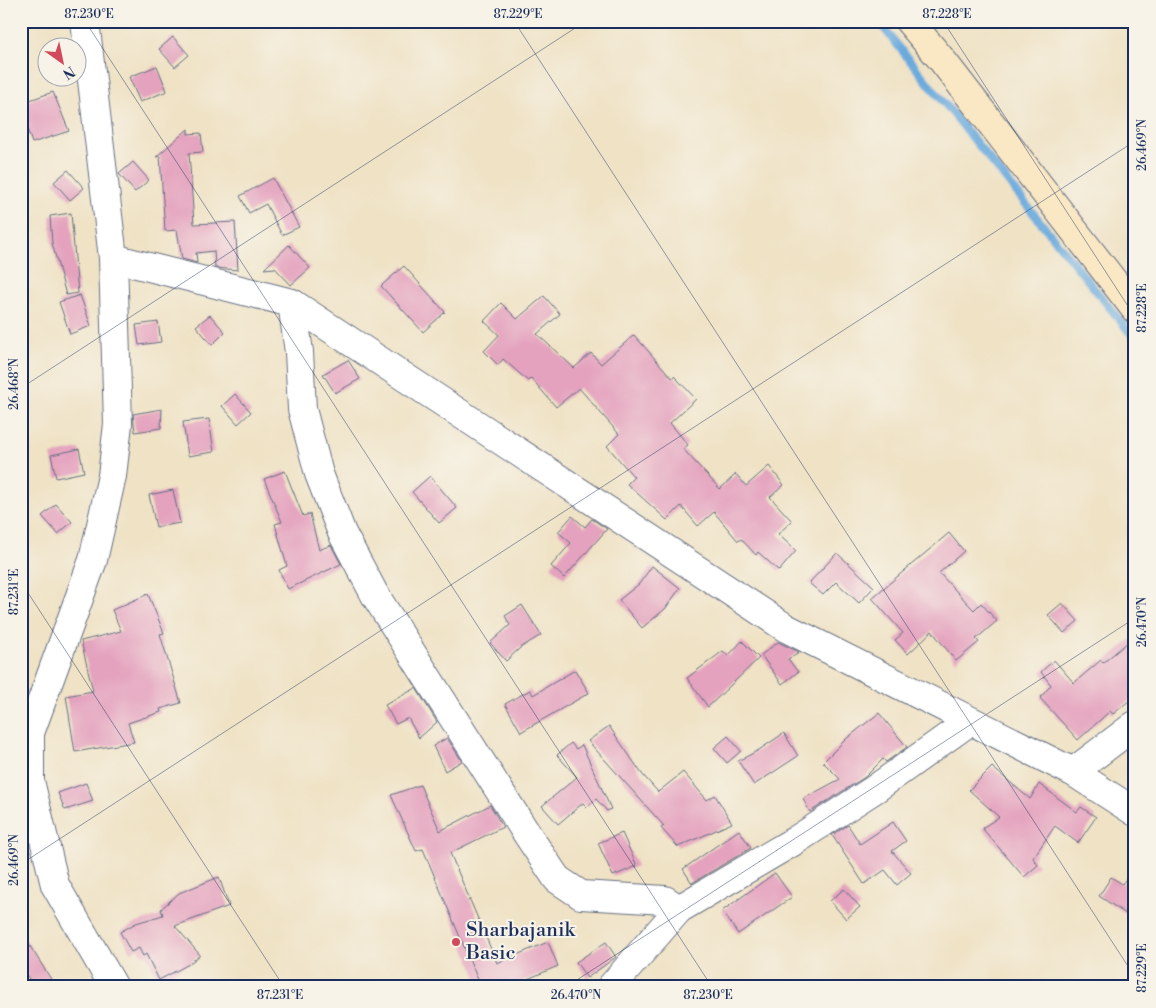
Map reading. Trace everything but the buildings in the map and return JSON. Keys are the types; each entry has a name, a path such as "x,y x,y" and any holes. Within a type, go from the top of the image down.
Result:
{"street":[{"path":"85,21 112,258 118,424 112,476 92,560 30,733 30,781 56,885 114,987"},
{"path":"909,21 942,60 1135,308"},
{"path":"112,258 292,303 786,628 1072,772 1135,812"},
{"path":"292,303 299,352 302,408 319,474 342,533 375,594 525,831 557,879 581,895 665,900 679,909"},
{"path":"611,987 679,909 796,840 875,788 970,720"},
{"path":"1072,772 1135,725"}],"waterway":[{"path":"878,21 1135,339"}],"place":[{"name":"Sharbajanik Basic","path":"456,942"}]}
